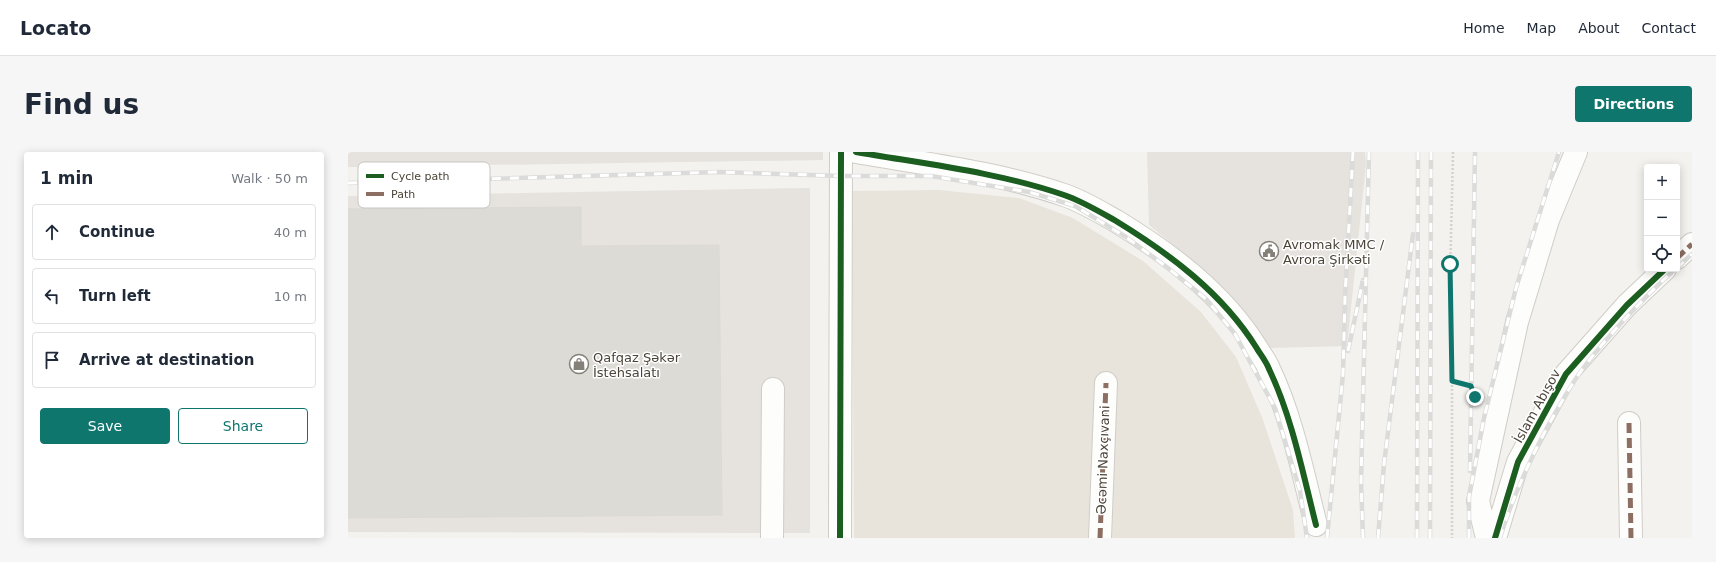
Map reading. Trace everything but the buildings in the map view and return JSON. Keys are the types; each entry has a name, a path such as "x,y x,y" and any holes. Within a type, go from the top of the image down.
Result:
{"street":[{"path":"840,538 841,152"},
{"path":"856,152 981,172 1065,195 1100,212 1144,238 1188,271 1216,296 1245,329 1269,368 1290,428 1316,525"},
{"path":"1487,538 1478,501 1517,322 1548,220 1576,152"},
{"path":"1680,255 1692,244"},
{"name":"İslam Abışov","path":"1495,538 1518,462 1566,374 1627,305 1662,272"},
{"name":"Əcəmi Naxçıvani","path":"1100,538 1106,382"},
{"path":"772,538 773,389"},
{"path":"1629,423 1631,538"}],"path":[{"path":"1452,538 1452,381 1450,279 1453,152"},
{"path":"1452,381 1471,386 1479,405"}],"shaded area":[{"path":"348,152 823,152 823,160 490,165 490,162 358,162 358,167 348,167"},
{"name":"Avromak MMC / Avrora Şirkəti","path":"1147,152 1365,152 1366,164 1347,346 1266,348 1238,305 1212,277 1149,225"},
{"name":"Qafqaz Şəkər İstehsalatı","path":"810,188 810,533 348,532 348,196 358,196 358,208 490,208 490,194"},
{"path":"939,190 1019,198 1073,218 1143,261 1201,312 1236,357 1262,417 1293,510 1295,538 854,538 852,191"}],"railway":[{"path":"1327,538 1343,374 1345,297 1353,152"},
{"path":"1363,538 1361,481 1369,152"},
{"path":"1417,538 1418,152"},
{"path":"1430,538 1431,152"},
{"path":"1470,471 1475,152"},
{"path":"1469,538 1469,497 1484,418 1516,288 1559,152"},
{"path":"490,179 720,172 841,176 931,176 1029,192 1075,206 1126,237 1168,268 1206,299 1235,334 1275,408 1300,491 1307,538"},
{"path":"348,183 358,183"},
{"path":"1378,538 1384,464 1413,234"},
{"path":"1680,265 1692,254"},
{"path":"1500,538 1510,508 1528,465 1549,424 1575,380 1594,354 1616,329 1672,272"},
{"path":"1348,351 1363,280"}],"marked path":[{"path":"1680,255 1692,244"},
{"path":"1100,538 1106,383"},
{"path":"1629,423 1631,538"}],"cycle path":[{"path":"840,538 841,152"},
{"path":"856,152 987,174 1071,197 1116,221 1156,247 1194,276 1211,292 1242,327 1266,363 1277,387 1291,426 1316,525"},
{"path":"1495,538 1518,462 1566,374 1627,305 1662,272"}],"place":[{"name":"Avromak MMC / Avrora Şirkəti","path":"1269,251"},
{"name":"Qafqaz Şəkər İstehsalatı","path":"579,364"}],"route":[{"path":"1450,264 1452,381 1471,386 1475,397"}]}
